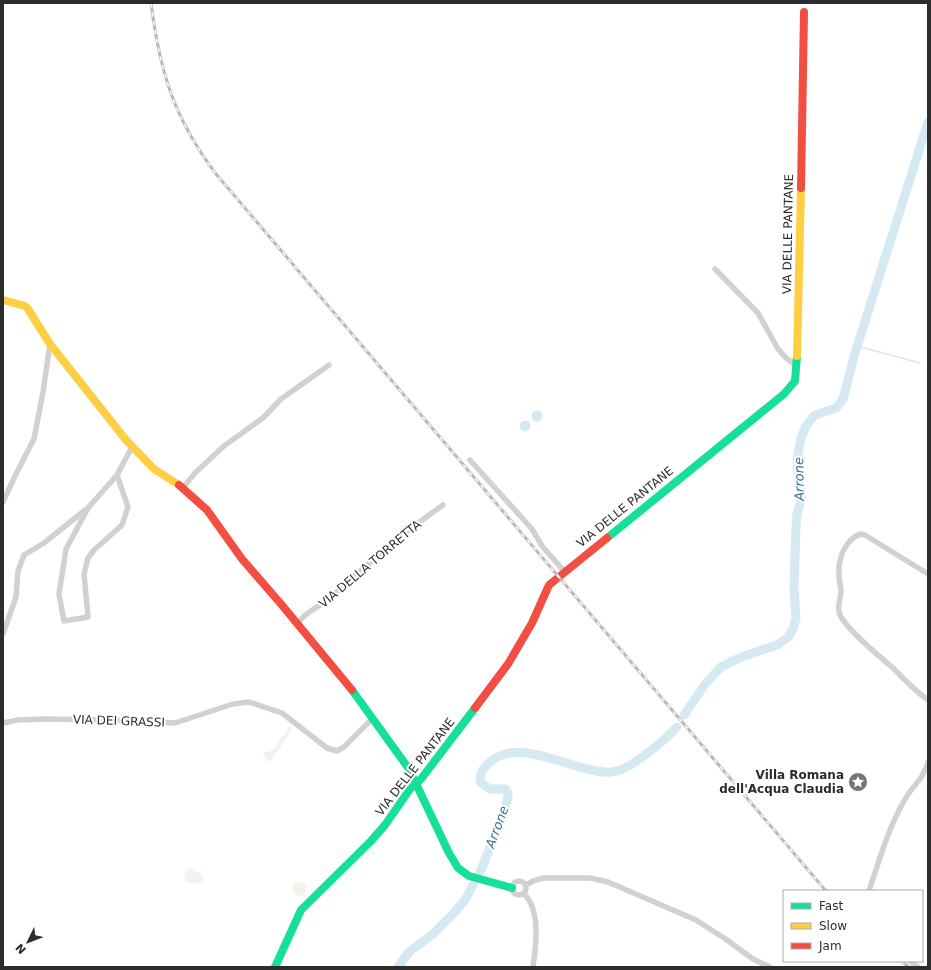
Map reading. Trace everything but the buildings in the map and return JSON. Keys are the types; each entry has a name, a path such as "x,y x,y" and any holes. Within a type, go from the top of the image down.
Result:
{"street":[{"name":"VIA DELLE PANTANE","path":"275,967 301,910 385,825 410,789 416,784 508,664 532,623 547,588 564,571 784,394 796,381 804,12"},
{"path":"715,268 758,313 778,349 786,358 797,366"},
{"path":"3,300 25,306 28,309 50,344 132,447 154,469 184,488 207,510 242,559 298,624 373,718 409,769 453,860 462,872 512,888 515,894 520,896 524,894"},
{"path":"3,502 34,439 50,344"},
{"path":"184,488 195,473 224,446 264,417 281,399 330,364"},
{"path":"3,634 16,597 18,571 24,555 44,543 88,508 117,475 132,447"},
{"path":"470,460 532,530 542,546 564,571"},
{"path":"88,508 66,549 59,594 64,621 88,617 84,574 88,558 94,550 122,525 128,507 117,475"},
{"name":"VIA DELLA TORRETTA","path":"298,624 300,618 324,603 401,537 443,505"},
{"path":"928,574 866,535 860,534 847,544 840,558 838,571 841,592 838,606 840,614 852,629 911,686 928,700"},
{"name":"VIA DEI GRASSI","path":"3,723 18,720 46,719 175,723 233,704 249,702 282,713 327,748 337,751 344,747 373,718"},
{"path":"869,890 893,824 904,800 922,777 928,762"},
{"path":"526,885 543,878 590,878 608,882 696,920 753,959 770,967"},
{"path":"512,888 514,883 518,881 523,882 526,885"},
{"path":"526,885 524,894 533,910 536,931 533,967"}],"shaded area":[{"path":"290,726 293,728 270,762 266,759 263,753 273,750"},
{"path":"192,868 203,876 204,880 202,883 188,883 185,881 184,876 188,870"},
{"path":"296,882 302,882 306,886 306,892 302,896 296,896 292,892 292,886"}],"water":[{"path":"537,410 541,412 543,416 541,420 537,422 533,420 531,416 533,412"},
{"path":"525,420 529,422 531,426 529,430 525,432 521,430 519,426 521,422"}],"waterway":[{"name":"Arrone","path":"684,715 705,684 721,667 739,658 779,644 788,637 793,629 796,618 794,587 796,528 797,514 802,496 797,460 801,438 806,426 814,416 836,408 843,399 855,353 928,122"},
{"path":"857,346 920,363"},
{"name":"Arrone","path":"398,967 409,952 433,934 465,900 481,870 503,815 508,797 508,793 505,789 490,789 481,783 481,774 486,766 498,756 513,753 529,753 597,771 612,772 637,761 656,747 677,727"}],"railway":[{"path":"151,3 159,51 171,94 189,134 216,174 825,890"},
{"path":"902,962 909,967"}],"traffic: fast":[{"path":"607,538 784,394 795,381 797,356"},
{"path":"352,690 409,769 449,853 458,868 469,876 512,888"},
{"path":"275,967 301,910 371,841 385,825 410,789 421,779 475,708"}],"traffic: slow":[{"path":"797,356 801,188"},
{"path":"3,300 25,306 28,309 50,344 126,440 154,469 179,485"}],"traffic: jam":[{"path":"801,188 804,12"},
{"path":"179,485 207,510 242,559 352,690"},
{"path":"475,708 508,664 532,623 549,585 607,538"}],"place":[{"name":"Villa Romana dell'Acqua Claudia","path":"858,782"}]}
